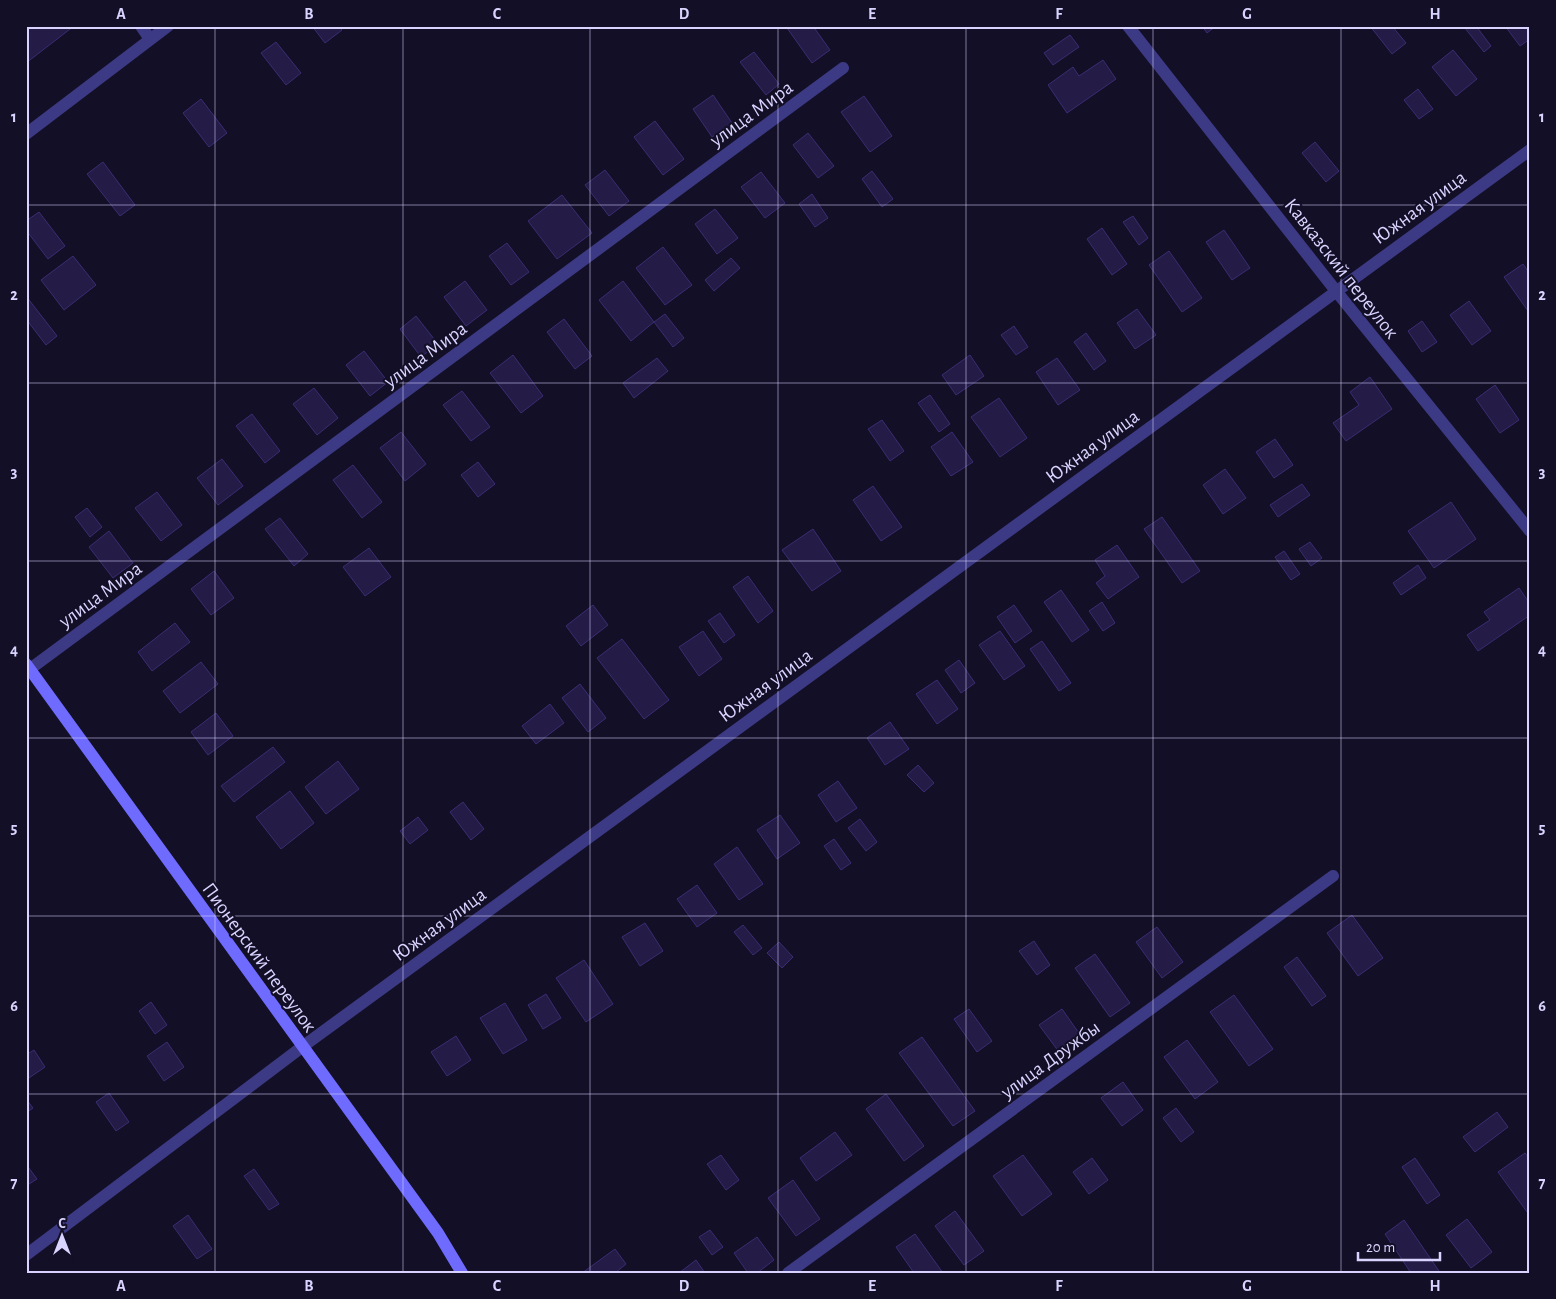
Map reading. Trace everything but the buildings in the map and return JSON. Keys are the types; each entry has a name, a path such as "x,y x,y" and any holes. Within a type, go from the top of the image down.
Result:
{"street":[{"path":"141,26 150,40"},
{"path":"26,134 168,26"},
{"name":"Кавказский переулок","path":"1128,26 1336,291 1530,531"},
{"name":"улица Мира","path":"28,666 843,68"},
{"name":"Южная улица","path":"26,1255 302,1047 1530,150"},
{"name":"Пионерский переулок","path":"28,666 438,1233 462,1273"},
{"name":"улица Дружбы","path":"788,1273 1333,876"}]}
